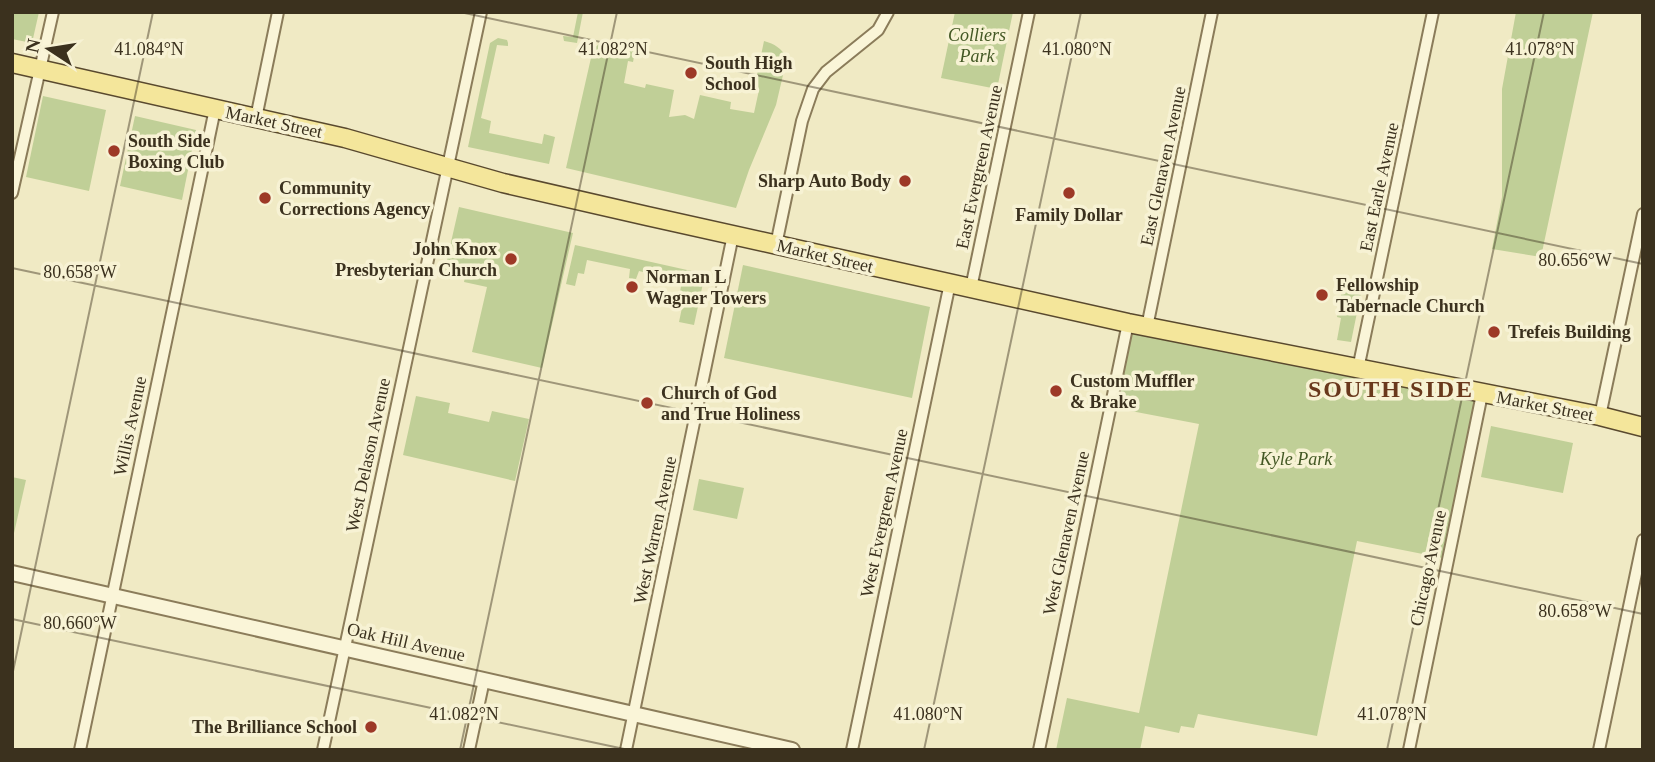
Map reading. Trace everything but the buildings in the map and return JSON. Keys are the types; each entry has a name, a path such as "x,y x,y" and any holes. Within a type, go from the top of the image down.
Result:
{"main road":[{"name":"Market Street","path":"12,64 345,138 529,190 950,284 1147,327 1601,416 1643,427"}],"street":[{"path":"12,193 53,12"},
{"path":"256,118 278,12"},
{"name":"West Delason Avenue","path":"323,750 481,12"},
{"path":"776,244 802,121 813,89 826,72 878,30 888,12"},
{"name":"East Evergreen Avenue","path":"971,288 1029,12"},
{"name":"East Glenaven Avenue","path":"1147,327 1213,12"},
{"name":"East Earle Avenue","path":"1358,369 1433,12"},
{"name":"Willis Avenue","path":"80,750 215,110"},
{"path":"1601,416 1643,214"},
{"name":"West Warren Avenue","path":"626,750 733,235"},
{"name":"West Evergreen Avenue","path":"852,750 950,284"},
{"name":"West Glenaven Avenue","path":"1039,750 1128,323"},
{"name":"Chicago Avenue","path":"1409,750 1482,394"},
{"path":"1599,750 1643,540"},
{"name":"Oak Hill Avenue","path":"12,573 792,750"},
{"path":"469,750 484,680"}],"green space":[{"path":"12,12 39,12 32,43 12,39"},
{"path":"578,12 583,12 577,43 564,41 563,36 573,37"},
{"name":"Colliers Park","path":"955,12 1013,12 997,89 941,78"},
{"path":"1516,12 1593,12 1541,257 1492,249 1502,197 1502,89"},
{"path":"498,38 507,40 508,46 497,45 481,118 491,121 489,133 542,144 544,134 555,137 549,164 468,147 490,43"},
{"path":"604,40 636,47 633,62 628,61 624,83 674,90 669,117 685,115 694,119 700,95 731,102 730,109 754,113 759,90 754,89 764,41 775,45 787,58 776,105 736,208 566,168 593,49"},
{"path":"43,96 106,110 89,191 26,177"},
{"path":"135,116 196,130 182,200 120,186"},
{"path":"459,207 573,233 542,368 472,352 487,287 464,282 465,277 444,273"},
{"path":"575,245 705,274 694,325 679,322 684,298 679,297 682,281 639,271 636,279 629,278 630,269 587,260 584,274 578,273 575,286 566,284"},
{"path":"743,265 930,307 912,398 724,358"},
{"path":"1349,280 1363,283 1351,342 1337,340 1341,318 1337,317 1342,290 1347,290"},
{"name":"Kyle Park","path":"1128,323 1482,394 1448,559 1357,541 1317,736 1198,714 1194,728 1181,726 1179,733 1145,726 1140,750 1056,750 1067,698 1139,713 1199,424 1110,407"},
{"path":"416,396 450,403 448,413 489,422 492,411 529,419 515,481 403,455"},
{"path":"1491,426 1573,443 1563,493 1481,477"},
{"path":"12,477 26,480 12,542"},
{"path":"699,479 744,488 737,519 693,510"}],"place":[{"name":"South High School","path":"691,73"},
{"name":"South Side Boxing Club","path":"114,151"},
{"name":"Sharp Auto Body","path":"905,181"},
{"name":"Family Dollar","path":"1069,193"},
{"name":"Community Corrections Agency","path":"265,198"},
{"name":"John Knox Presbyterian Church","path":"511,259"},
{"name":"Norman L Wagner Towers","path":"632,287"},
{"name":"Fellowship Tabernacle Church","path":"1322,295"},
{"name":"Trefeis Building","path":"1494,332"},
{"name":"Custom Muffler & Brake","path":"1056,391"},
{"name":"Church of God and True Holiness","path":"647,403"},
{"name":"The Brilliance School","path":"371,727"}],"district":[{"name":"SOUTH SIDE","path":"1391,389"}]}
